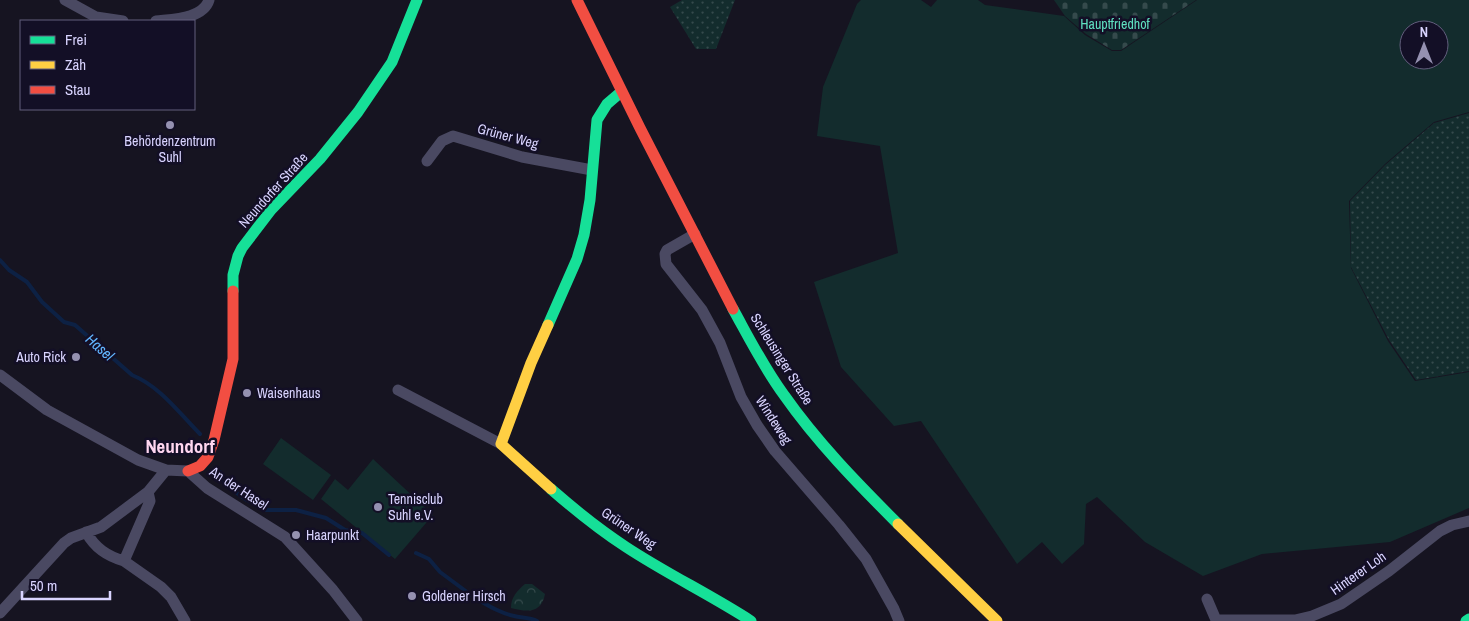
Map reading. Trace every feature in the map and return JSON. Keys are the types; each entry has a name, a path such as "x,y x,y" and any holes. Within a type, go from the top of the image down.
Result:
{"street":[{"path":"65,0 96,17 116,20"},
{"path":"162,20 192,15 203,10 209,0"},
{"name":"Neundorfer Straße","path":"188,471 200,466 208,457 214,440 232,359 233,275 238,256 270,210 320,159 358,112 392,62 417,0"},
{"name":"Schleusinger Straße","path":"580,1 621,92 760,358 783,394 841,465 997,621"},
{"path":"501,444 531,363 577,259 584,235 590,200 597,120 608,101 621,92"},
{"name":"Grüner Weg","path":"427,161 442,141 453,136 522,157 592,170"},
{"name":"Windeweg","path":"695,234 667,250 665,254 666,264 702,310 720,343 741,397 757,425 775,450 866,559 899,621"},
{"name":"An der Hasel","path":"0,375 47,410 138,460 166,470 188,471 207,488 284,537 333,590 357,621"},
{"name":"Grüner Weg","path":"398,390 501,444 560,497 610,536 751,621"},
{"path":"0,613 64,543 70,538 101,527 148,492 166,470"},
{"path":"124,561 150,501 148,492"},
{"name":"Hinterer Loh","path":"1207,599 1216,620 1295,620 1312,616 1341,604 1389,571 1440,531 1452,524 1469,521"},
{"path":"86,532 101,551 111,557 124,561 161,587 171,597 185,621"}],"green space":[{"path":"682,0 735,0 716,49 696,49 670,7"},
{"path":"861,0 921,0 931,7 937,0 978,0 985,5 1064,16 1085,35 1112,51 1121,51 1197,0 1469,0 1469,112 1434,122 1385,164 1349,201 1351,268 1388,341 1415,381 1469,372 1469,508 1390,542 1262,554 1203,576 1145,542 1097,497 1086,504 1084,544 1062,564 1042,542 1017,564 921,421 894,426 841,367 814,282 898,253 880,146 817,136 823,87 857,4"},
{"name":"Hauptfriedhof","path":"1054,0 1196,0 1121,50 1112,50 1086,34 1065,16"},
{"path":"1469,113 1469,371 1416,380 1389,340 1351,267 1350,201 1385,165 1434,123"},
{"path":"281,438 331,475 313,500 263,464"},
{"name":"Tennisclub Suhl e.V.","path":"373,459 433,515 395,559 321,499 335,479 348,490"},
{"path":"525,584 532,584 545,594 543,601 533,610 511,608 515,594"}],"waterway":[{"name":"Hasel","path":"0,260 9,270 27,282 42,302 64,322 75,325 132,375 161,393 200,434"},
{"name":"Hasel","path":"220,472 226,485 245,499 266,510 296,510 326,518 345,530 362,533 389,555"},
{"name":"Hasel","path":"416,553 429,559 440,572 471,595"},
{"name":"Hasel","path":"477,599 504,613 537,621"}],"traffic: fast":[{"path":"233,291 233,275 242,248 271,210 320,159 358,112 392,62 417,0"},
{"path":"548,325 577,259 584,235 590,200 597,120 607,104 621,92"},
{"path":"733,309 777,385 810,429 838,462 898,524"},
{"path":"551,489 588,520 626,547 751,621"}],"traffic: slow":[{"path":"548,325 531,363 501,444 551,489"},
{"path":"898,524 997,621"}],"traffic: jam":[{"path":"577,0 733,309"},
{"path":"188,471 200,466 208,457 214,440 233,359 233,291"}],"place":[{"name":"Behördenzentrum Suhl","path":"170,125"},
{"name":"Auto Rick","path":"76,357"},
{"name":"Waisenhaus","path":"247,393"},
{"name":"Tennisclub Suhl e.V.","path":"378,507"},
{"name":"Haarpunkt","path":"296,535"},
{"name":"Goldener Hirsch","path":"412,596"}],"district":[{"name":"Neundorf","path":"180,446"}]}
